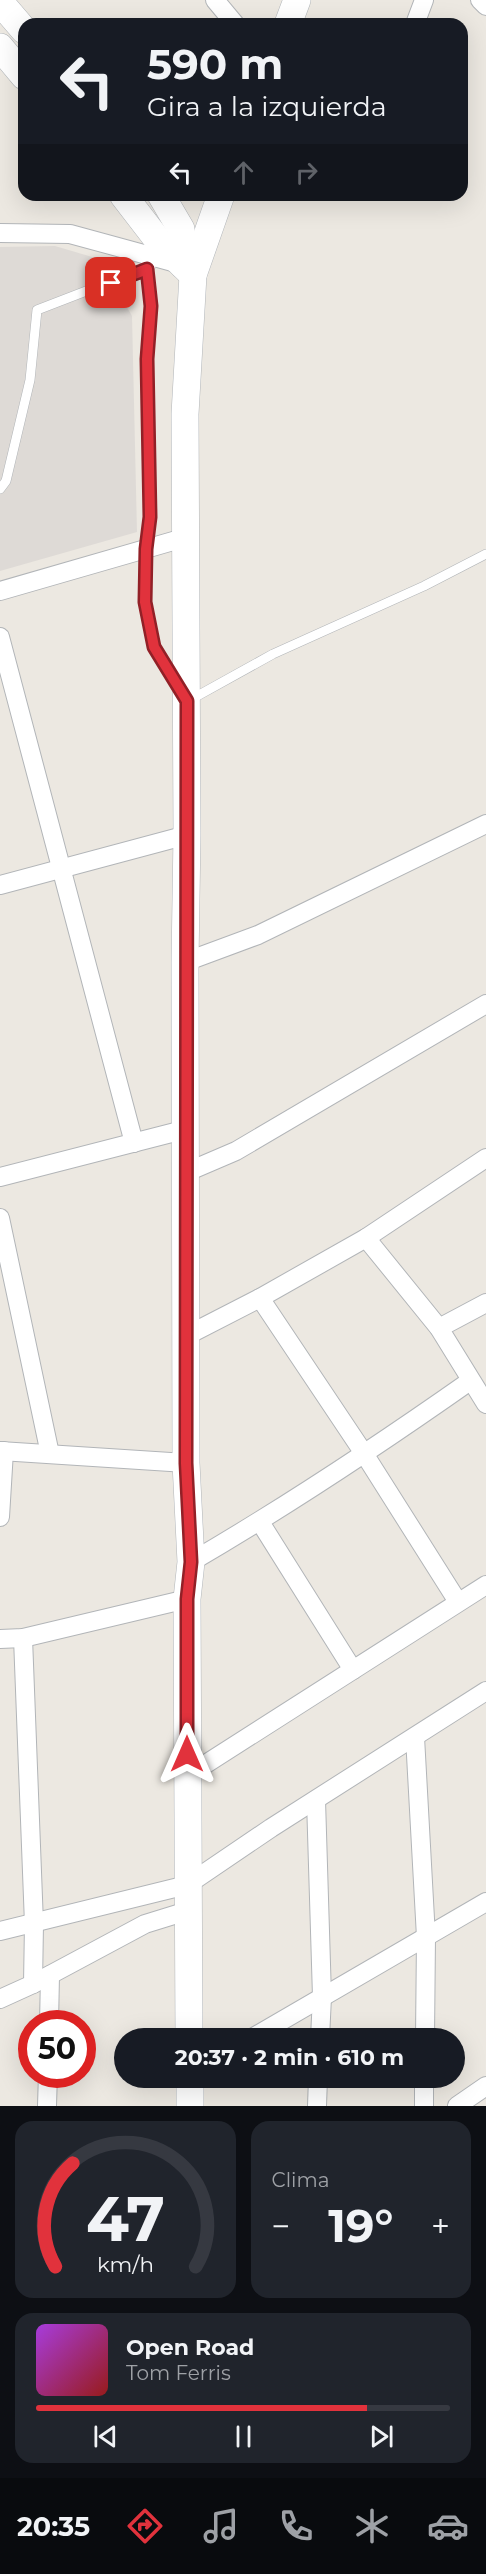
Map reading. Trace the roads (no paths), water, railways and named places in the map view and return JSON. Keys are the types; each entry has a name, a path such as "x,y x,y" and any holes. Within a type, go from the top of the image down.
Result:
{"main road":[{"path":"290,18 297,0"},
{"path":"0,2 18,23"},
{"path":"0,47 18,69"},
{"path":"128,201 160,243 171,267 186,414 186,1463 191,1562 187,1599 189,2028"},
{"path":"164,201 181,229 171,267"},
{"path":"171,267 217,201"},
{"path":"190,2088 190,2106"}],"street":[{"path":"215,0 230,18"},
{"path":"416,18 424,0"},
{"path":"480,0 486,6"},
{"path":"0,233 70,234 171,267"},
{"path":"0,591 187,537"},
{"path":"0,637 134,1143"},
{"path":"185,962 258,935 486,824"},
{"path":"0,885 187,835"},
{"path":"187,1173 236,1151 486,1004"},
{"path":"0,1177 187,1129"},
{"path":"186,1336 260,1298 366,1238 484,1163"},
{"path":"0,1218 50,1454"},
{"path":"366,1238 439,1328 486,1404"},
{"path":"260,1298 458,1602"},
{"path":"439,1328 486,1304"},
{"path":"191,1562 364,1455 470,1381"},
{"path":"0,1517 2,1451 186,1463"},
{"path":"260,1521 353,1670"},
{"path":"187,1776 486,1585"},
{"path":"0,1639 23,1638 187,1599"},
{"path":"23,1638 34,1924 33,1984"},
{"path":"0,1999 33,1984 145,1924 187,1898 316,1800 486,1691"},
{"path":"415,1737 426,1937 425,2028"},
{"path":"316,1800 322,1997 320,2028"},
{"path":"0,1931 187,1898"},
{"path":"269,2028 486,1902"},
{"path":"49,2010 50,1975"},
{"path":"457,2106 486,2086"},
{"path":"48,2088 48,2106"},
{"path":"316,2106 317,2088"},
{"path":"424,2088 424,2106"}],"lane":[{"path":"0,489 6,481 30,380 37,310 171,267"},
{"path":"171,267 151,306 147,359 150,517 146,549 145,602 154,647 187,701 273,654 486,554"}]}
